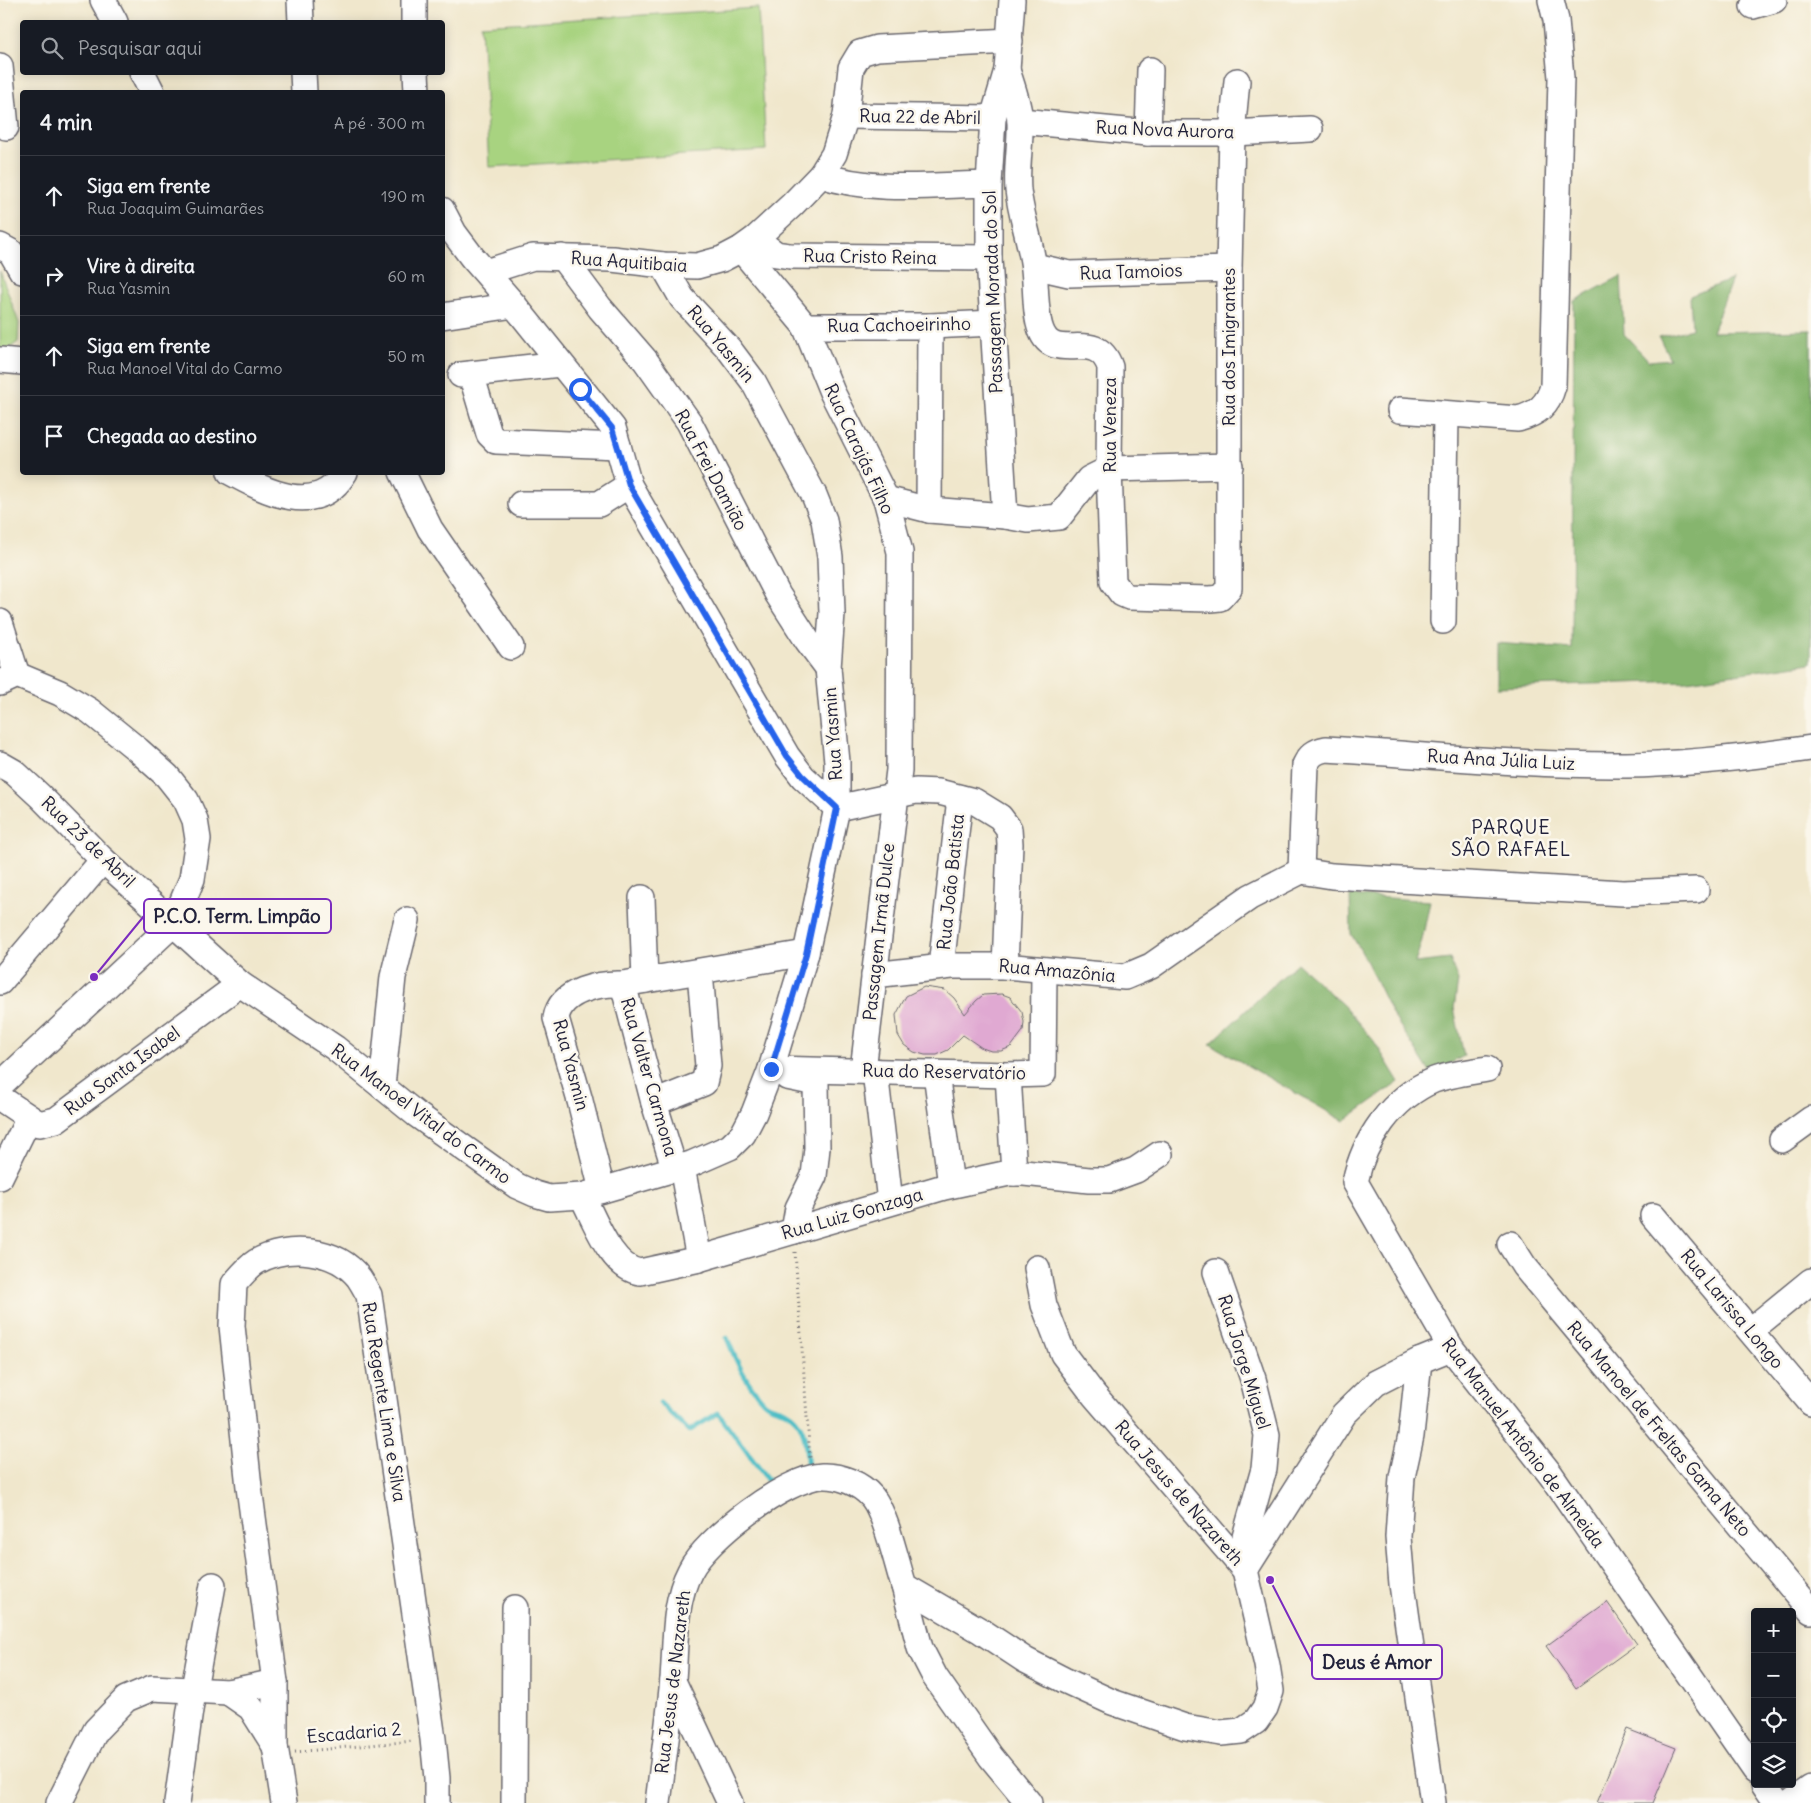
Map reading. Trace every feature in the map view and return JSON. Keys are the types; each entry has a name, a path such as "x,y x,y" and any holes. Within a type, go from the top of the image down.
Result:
{"street":[{"path":"103,0 114,20"},
{"path":"300,0 301,20"},
{"path":"414,0 414,20"},
{"name":"Passagem Morada do Sol","path":"1005,516 989,258 989,184 993,118 1007,70 1012,0"},
{"path":"1400,410 1518,419 1530,416 1542,408 1550,398 1553,386 1561,78 1556,20 1551,0"},
{"name":"Rua Aquitibaia","path":"486,272 533,257 612,259 663,265 697,266 722,259 748,244 821,175 834,154 846,116 851,68 860,53 868,50 1010,41"},
{"path":"0,66 6,127"},
{"name":"Passagem Morada do Sol","path":"1007,70 1020,121 1018,190 1034,266"},
{"path":"1148,133 1150,70"},
{"path":"144,75 151,90"},
{"path":"303,75 304,90"},
{"path":"416,75 417,90"},
{"name":"Rua dos Imigrantes","path":"1129,597 1210,599 1220,598 1229,588 1228,269 1232,133 1237,81"},
{"name":"Rua 22 de Abril","path":"846,116 993,118"},
{"name":"Rua Nova Aurora","path":"1020,121 1148,133 1232,133 1310,129"},
{"path":"821,175 847,183 871,186 989,184"},
{"path":"445,216 454,233 612,428 629,485 787,756 807,781 837,808 895,794 916,791 939,792 974,801 992,810 1006,822 1009,829 1010,844 1005,966"},
{"name":"Rua Cristo Reina","path":"748,244 776,254 790,256 989,258"},
{"name":"Rua Carajás Filho","path":"748,244 805,326 832,392 886,500 900,552 899,770 895,794"},
{"path":"0,246 11,252 20,265"},
{"name":"Rua Frei Damião","path":"562,257 644,360 689,422 778,595 807,640 828,668"},
{"name":"Rua Yasmin","path":"592,1193 586,1123 556,1018 558,1008 563,1001 573,994 605,983 634,982 806,954 837,808 836,762 828,668 832,613 830,557 824,520 814,496 753,381 729,349 682,298 663,265"},
{"name":"Rua Tamoios","path":"1034,266 1069,274 1228,269"},
{"name":"Rua Veneza","path":"1034,266 1040,329 1049,342 1055,346 1089,346 1106,355 1110,367 1109,469 1113,582 1122,594 1129,597"},
{"path":"445,316 514,305"},
{"name":"Rua Cachoeirinho","path":"805,326 930,326 994,323"},
{"path":"929,510 930,326"},
{"path":"0,360 20,362"},
{"path":"560,364 466,374 489,434 496,442 618,446"},
{"path":"1443,621 1446,415"},
{"path":"886,500 929,510 1005,516 1028,520 1059,517 1089,479 1109,469 1230,466"},
{"path":"236,475 279,495 298,498 314,497 328,490 340,481 343,475"},
{"path":"403,475 430,529 511,647"},
{"path":"521,504 599,504 629,485"},
{"path":"0,622 8,679 60,693 90,711 160,770 186,800 195,820 198,839 192,880 173,924 0,1085"},
{"name":"Rua Ana Júlia Luiz","path":"1301,872 1305,765 1308,759 1318,750 1347,750 1466,760 1628,765 1704,761 1811,748"},
{"name":"Rua 23 de Abril","path":"2,766 40,796 103,860 240,984"},
{"name":"Passagem Irmã Dulce","path":"890,1202 869,1070 874,975 895,794"},
{"name":"Rua João Batista","path":"941,967 960,798"},
{"path":"0,982 103,860"},
{"path":"1301,872 1332,876 1595,892 1623,893 1696,890"},
{"name":"Rua Amazônia","path":"874,975 941,967 1005,966 1125,977 1151,966 1250,897 1301,872"},
{"name":"Rua Valter Carmona","path":"642,898 634,982 654,1103 678,1168 699,1258"},
{"path":"382,1086 393,977 407,920"},
{"name":"Rua Manoel Vital do Carmo","path":"240,984 335,1048 443,1134 518,1186 549,1198 592,1193 678,1168 730,1147 743,1134 778,1069 806,954"},
{"name":"Rua do Reservatório","path":"778,1069 1008,1075 1043,1074 1044,971"},
{"path":"654,1103 704,1083 708,1066 700,972"},
{"name":"Rua Santa Isabel","path":"0,1098 39,1124 47,1123 64,1115 240,984"},
{"path":"778,1069 784,1076 816,1083 817,1148 814,1176 798,1208 794,1231"},
{"name":"Rua Manuel Antônio de Almeida","path":"1487,1069 1436,1079 1411,1091 1374,1131 1359,1162 1355,1182 1451,1348 1551,1475 1751,1764"},
{"path":"936,1073 951,1185"},
{"path":"1008,1075 1014,1173"},
{"path":"0,1177 29,1118"},
{"path":"1782,1140 1811,1119"},
{"name":"Rua Luiz Gonzaga","path":"592,1193 614,1257 631,1271 650,1270 699,1258 951,1185 1014,1173 1089,1180 1110,1180 1136,1170 1160,1154"},
{"name":"Rua Larissa Longo","path":"1653,1216 1811,1403"},
{"name":"Rua Manoel de Freltas Gama Neto","path":"1510,1244 1524,1266 1811,1611"},
{"name":"Rua Regente Lima e Silva","path":"284,1803 276,1750 276,1682 250,1487 232,1326 234,1284 254,1263 281,1251 312,1252 337,1260 358,1277 369,1295 432,1740 437,1778 437,1803"},
{"name":"Rua Jesus de Nazareth","path":"658,1803 673,1681 680,1599 690,1571 708,1546 767,1500 794,1484 822,1476 851,1481 873,1498 882,1517 904,1586 982,1632 1024,1660 1112,1702 1185,1727 1221,1733 1241,1731 1256,1721 1265,1708 1271,1691 1268,1665 1245,1570 1094,1394 1063,1354 1044,1305 1036,1268"},
{"name":"Rua Jorge Miguel","path":"1216,1272 1253,1379 1268,1435 1264,1469 1245,1537 1245,1570"},
{"path":"1751,1330 1811,1281"},
{"path":"1245,1570 1344,1414 1376,1384 1419,1361 1451,1348"},
{"path":"1419,1361 1411,1436 1401,1485 1398,1537 1402,1584 1433,1803"},
{"path":"177,1803 193,1689 213,1585"},
{"path":"904,1586 920,1648 935,1677 991,1757 1029,1803"},
{"path":"514,1803 515,1608"},
{"path":"673,1681 730,1803"},
{"path":"59,1803 96,1730 126,1699 152,1688 228,1692 276,1682"},
{"path":"228,1692 251,1708 276,1750"},
{"path":"1767,1788 1777,1803"},
{"path":"1790,1803 1811,1788"}],"path":[{"path":"794,1231 812,1479"},
{"name":"Escadaria 2","path":"276,1750 432,1740"}],"green space":[{"path":"758,8 766,150 489,167 481,25"},
{"path":"0,271 19,323 18,342 3,353 0,353"},
{"path":"1621,276 1624,334 1649,361 1670,359 1659,337 1692,329 1690,296 1732,279 1712,332 1811,330 1811,663 1687,681 1496,687 1496,643 1572,649 1574,301"},
{"path":"1350,895 1430,901 1415,963 1450,959 1458,981 1454,1008 1464,1056 1431,1074 1391,1012 1365,958 1351,934"},
{"path":"1297,963 1344,1006 1374,1041 1399,1082 1344,1121 1210,1044"}],"building":[{"path":"924,987 945,990 954,998 965,1014 983,995 1002,994 1010,997 1022,1012 1023,1031 1011,1047 1001,1051 991,1051 982,1048 963,1035 948,1050 937,1055 925,1055 914,1052 904,1045 898,1035 896,1015 906,996"},
{"path":"1607,1602 1637,1644 1576,1688 1546,1646"},
{"path":"1627,1729 1676,1748 1653,1803 1597,1803"}],"waterway":[{"path":"727,1338 742,1372 758,1395 766,1404 785,1411 792,1416 802,1428 808,1469"},
{"path":"660,1403 689,1431 718,1413 770,1483"}],"place":[{"name":"P.C.O. Term. Limpão","path":"94,977"},
{"name":"Deus é Amor","path":"1270,1580"}],"district":[{"name":"PARQUE SÃO RAFAEL","path":"1511,838"}],"route":[{"path":"580,389 612,428 629,485 669,558 787,756 811,785 837,808 806,954 771,1069"}]}
